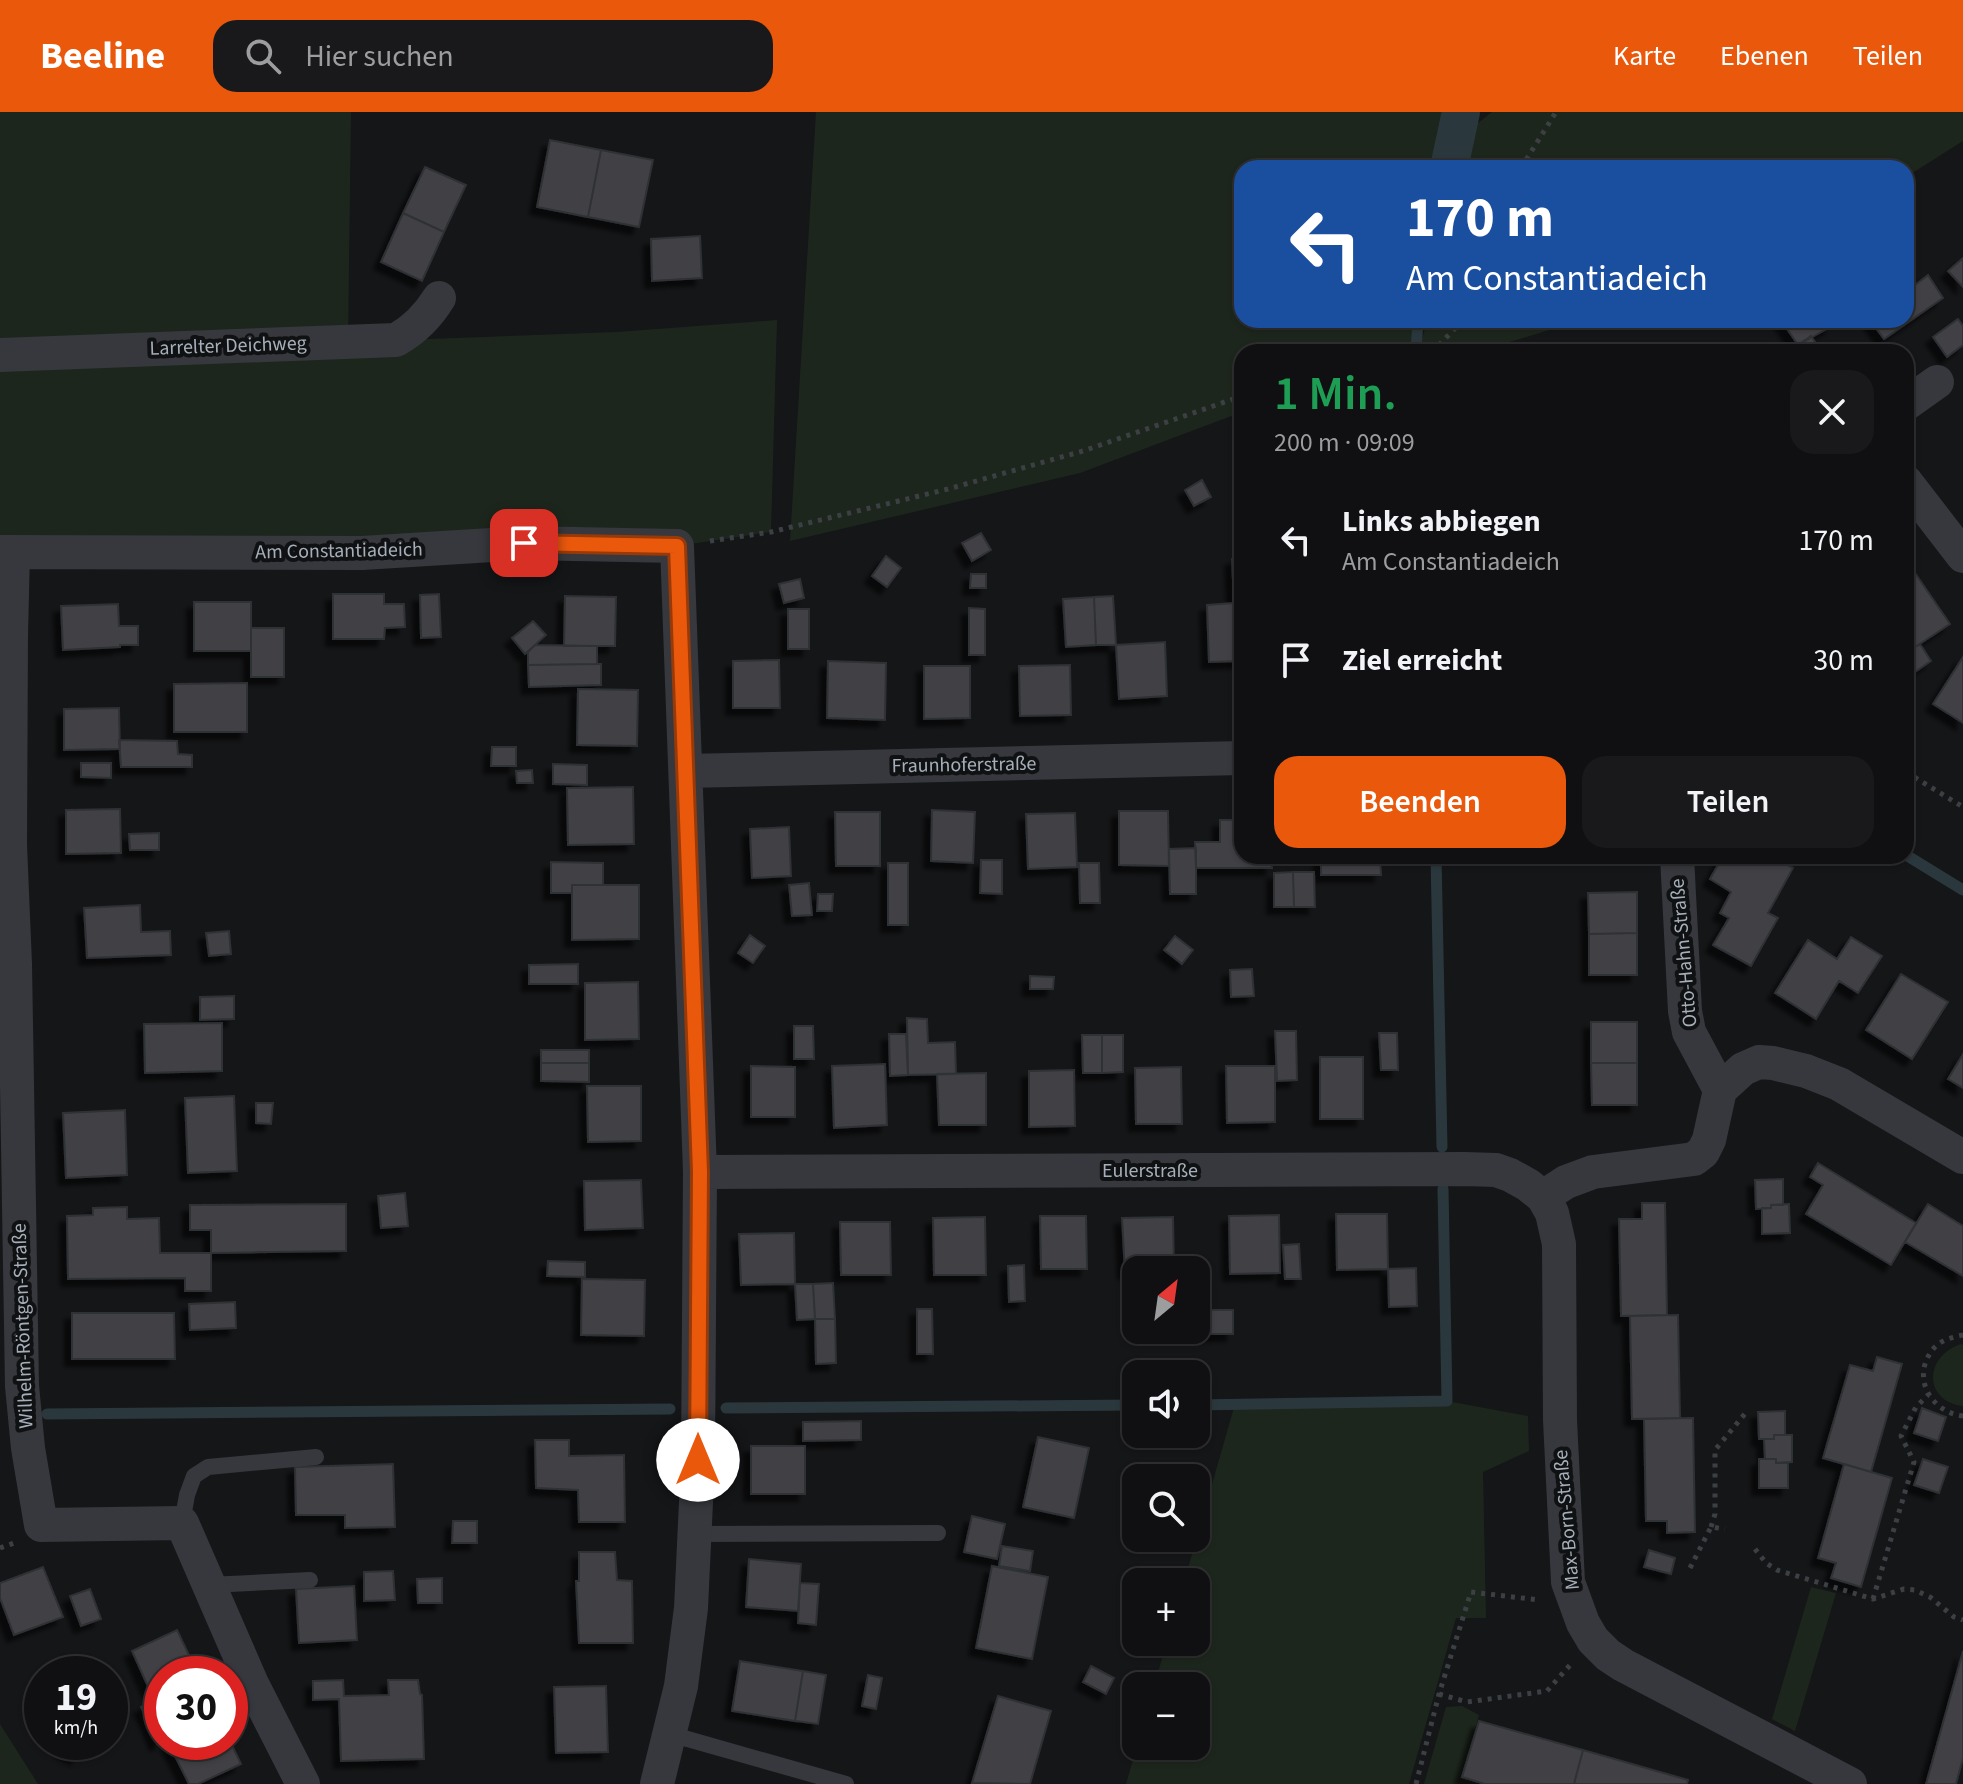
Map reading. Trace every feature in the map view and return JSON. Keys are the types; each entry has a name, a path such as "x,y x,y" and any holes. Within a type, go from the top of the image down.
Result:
{"street":[{"name":"Larrelter Deichweg","path":"0,355 396,340 420,322 439,298"},
{"path":"1914,398 1937,382"},
{"path":"1914,492 1963,556"},
{"name":"Am Constantiadeich","path":"6,552 362,553 524,543 677,546"},
{"path":"657,1784 681,1686 691,1608 698,1412 700,1172 677,546"},
{"name":"Wilhelm-Röntgen-Straße","path":"6,552 11,635 5,845 8,1100 22,1386 28,1448 41,1525 182,1523"},
{"name":"Fraunhoferstraße","path":"686,771 1234,758"},
{"name":"Otto-Hahn-Straße","path":"1677,864 1685,1011 1689,1032 1720,1090"},
{"path":"1543,1197 1566,1182 1593,1172 1694,1159 1703,1152 1709,1140 1720,1090 1743,1069 1759,1062 1806,1071 1839,1084 1963,1157"},
{"name":"Eulerstraße","path":"700,1172 1496,1170 1528,1185 1543,1197"},
{"name":"Max-Born-Straße","path":"1543,1197 1552,1213 1559,1244 1560,1420 1568,1582 1583,1623 1593,1640 1623,1665 1850,1784"},
{"path":"182,1523 252,1684 303,1784"}],"lane":[{"path":"182,1523 194,1476 208,1467 316,1457"},
{"path":"695,1534 938,1533"},
{"path":"209,1585 310,1580"},
{"path":"670,1734 846,1784"}],"path":[{"path":"1526,160 1556,112"},
{"path":"1440,344 1455,328"},
{"path":"677,546 771,532 948,489 1083,451 1234,399"},
{"path":"1914,777 1963,807"},
{"path":"1963,1335 1946,1339 1934,1349 1926,1363 1924,1379 1928,1395 1938,1407 1952,1415 1963,1416"},
{"path":"1873,1599 1914,1462 1901,1436 1916,1407 1928,1395"},
{"path":"1690,1568 1715,1514 1715,1450 1748,1410"},
{"path":"1711,1527 1725,1529"},
{"path":"1755,1549 1766,1563 1777,1570 1873,1599 1904,1589 1915,1590 1963,1620"},
{"path":"1416,1784 1439,1694 1471,1592 1576,1605"},
{"path":"1439,1694 1467,1702 1547,1691 1593,1640"}],"shaded area":[{"path":"0,112 351,112 348,342 617,332 777,320 771,532 677,546 0,552"},
{"path":"816,112 1461,112 1451,160 1234,160 1234,328 1418,328 1416,344 1234,344 1234,415 1080,473 790,541"},
{"path":"1492,112 1963,112 1963,141 1914,172 1914,160 1465,160 1473,127"},
{"path":"1425,328 1556,328 1503,344 1421,344"},
{"path":"1961,1344 1963,1406 1950,1403 1941,1396 1933,1378 1940,1359"},
{"path":"1447,1401 1528,1416 1529,1451 1483,1472 1486,1618 1456,1618 1409,1784 1126,1784 1133,1760 1210,1760 1210,1672 1158,1672 1163,1656 1210,1656 1210,1568 1188,1568 1193,1552 1210,1552 1210,1491 1235,1404"},
{"path":"1811,1587 1836,1593 1795,1731 1772,1719"},
{"path":"1462,1706 1479,1715 1462,1777 1485,1784 1424,1784 1446,1707"},
{"path":"0,1724 38,1784 0,1784"}],"building":[{"path":"550,140 601,150 588,217 537,207"},
{"path":"601,150 653,160 639,227 588,217"},
{"path":"425,167 466,185 444,232 403,213"},
{"path":"403,213 444,232 422,281 381,262"},
{"path":"700,236 702,278 652,281 651,239"},
{"path":"1963,258 1963,287 1948,271"},
{"path":"1928,275 1943,298 1914,318 1914,284"},
{"path":"1958,319 1963,326 1963,345 1947,357 1933,337"},
{"path":"1786,328 1828,328 1800,344"},
{"path":"1876,328 1900,328 1884,339"},
{"path":"1811,336 1816,344 1799,344"},
{"path":"1202,480 1211,497 1194,506 1185,490"},
{"path":"981,533 991,550 972,561 962,543"},
{"path":"886,556 901,568 887,587 872,576"},
{"path":"1232,559 1234,559 1234,603"},
{"path":"1914,571 1950,624 1914,648"},
{"path":"971,574 986,574 986,588 970,588"},
{"path":"800,579 804,598 784,603 779,584"},
{"path":"333,594 384,594 384,604 404,604 405,627 385,628 384,639 333,639"},
{"path":"439,594 441,637 421,638 420,595"},
{"path":"565,596 616,597 615,646 564,646"},
{"path":"1113,596 1116,645 1096,645 1094,597"},
{"path":"1094,597 1096,645 1066,647 1063,599"},
{"path":"194,602 251,602 251,651 194,651"},
{"path":"1234,603 1234,661 1209,662 1207,605"},
{"path":"118,604 119,626 138,626 138,645 63,650 61,606"},
{"path":"969,608 985,609 985,655 969,655"},
{"path":"788,609 809,609 809,649 788,649"},
{"path":"533,621 546,635 525,654 512,638"},
{"path":"251,628 284,628 284,677 251,677"},
{"path":"1165,642 1167,696 1119,699 1116,645"},
{"path":"1920,644 1931,661 1914,673 1914,648"},
{"path":"535,645 597,646 597,664 528,665 528,652"},
{"path":"1963,657 1963,723 1933,704"},
{"path":"779,660 780,708 733,708 733,661"},
{"path":"828,661 886,663 885,720 827,718"},
{"path":"601,664 601,685 529,687 528,665"},
{"path":"1070,665 1071,715 1020,716 1019,666"},
{"path":"924,666 970,666 970,718 924,719"},
{"path":"247,683 247,732 174,732 174,684"},
{"path":"578,689 638,690 637,746 577,745"},
{"path":"119,708 120,749 64,750 64,709"},
{"path":"119,740 177,741 178,754 192,755 192,767 121,767"},
{"path":"492,747 516,747 516,766 491,766"},
{"path":"81,763 111,763 111,778 81,777"},
{"path":"553,764 587,765 587,785 553,784"},
{"path":"532,770 533,783 517,783 516,771"},
{"path":"633,787 634,844 568,845 567,788"},
{"path":"120,809 121,853 66,854 66,810"},
{"path":"932,810 975,812 973,863 931,861"},
{"path":"1119,811 1168,811 1169,866 1119,865"},
{"path":"835,812 880,812 880,866 836,866"},
{"path":"1075,813 1077,867 1028,869 1026,814"},
{"path":"1220,820 1234,820 1234,864 1272,864 1272,868 1196,868 1195,842 1220,842"},
{"path":"789,827 791,876 752,878 750,829"},
{"path":"159,833 159,850 130,850 129,834"},
{"path":"1196,848 1196,894 1170,894 1169,849"},
{"path":"981,860 1002,860 1002,894 980,893"},
{"path":"551,862 603,863 603,885 572,885 572,893 551,893"},
{"path":"888,863 908,863 908,925 888,925"},
{"path":"1079,863 1099,863 1100,903 1080,903"},
{"path":"1321,864 1380,864 1381,875 1321,875"},
{"path":"1718,864 1786,864 1793,868 1768,913 1778,918 1751,966 1713,945 1729,918 1720,913 1731,892 1710,879"},
{"path":"1293,872 1294,907 1274,907 1274,873"},
{"path":"1293,872 1314,872 1315,907 1294,907"},
{"path":"809,883 812,915 792,916 789,885"},
{"path":"572,885 639,885 639,939 572,940"},
{"path":"1637,892 1637,933 1589,934 1588,893"},
{"path":"818,894 833,894 832,911 817,911"},
{"path":"140,905 141,932 170,931 171,955 87,958 84,908"},
{"path":"229,931 231,954 209,956 206,933"},
{"path":"1637,933 1637,975 1589,975 1589,934"},
{"path":"750,935 765,946 753,963 738,953"},
{"path":"1175,936 1193,950 1182,964 1164,950"},
{"path":"1851,937 1882,956 1858,993 1839,981 1816,1019 1775,993 1808,940 1837,959"},
{"path":"578,964 578,984 529,984 529,965"},
{"path":"1252,969 1254,996 1231,997 1230,970"},
{"path":"1901,974 1948,1002 1912,1059 1866,1030"},
{"path":"1030,976 1054,977 1053,989 1030,989"},
{"path":"638,982 639,1039 585,1040 585,983"},
{"path":"234,996 234,1019 200,1020 200,997"},
{"path":"907,1018 927,1019 928,1043 955,1042 956,1074 908,1075"},
{"path":"1591,1022 1637,1022 1637,1063 1591,1063"},
{"path":"222,1023 222,1071 145,1073 144,1024"},
{"path":"794,1026 813,1026 814,1059 794,1059"},
{"path":"1275,1031 1296,1031 1297,1080 1277,1081"},
{"path":"1379,1033 1397,1033 1398,1070 1381,1070"},
{"path":"889,1034 906,1034 908,1075 890,1076"},
{"path":"1082,1035 1102,1035 1102,1073 1083,1073"},
{"path":"1102,1035 1123,1035 1123,1072 1102,1073"},
{"path":"541,1050 589,1050 589,1063 541,1063"},
{"path":"1963,1054 1963,1088 1948,1079"},
{"path":"1320,1057 1363,1057 1363,1119 1320,1119"},
{"path":"541,1063 589,1063 589,1082 541,1081"},
{"path":"1591,1063 1637,1063 1637,1105 1592,1105"},
{"path":"885,1064 887,1125 834,1128 832,1066"},
{"path":"751,1066 795,1067 795,1117 751,1117"},
{"path":"1226,1066 1275,1066 1275,1122 1227,1123"},
{"path":"1181,1067 1182,1124 1136,1124 1135,1068"},
{"path":"1074,1070 1075,1126 1029,1127 1029,1071"},
{"path":"986,1073 986,1125 939,1125 937,1074"},
{"path":"587,1086 641,1086 641,1141 588,1142"},
{"path":"234,1096 237,1171 188,1173 185,1098"},
{"path":"256,1103 273,1103 271,1124 256,1123"},
{"path":"125,1110 127,1175 66,1178 63,1113"},
{"path":"1818,1163 1916,1223 1891,1265 1806,1214 1823,1185 1810,1177"},
{"path":"1783,1179 1783,1205 1756,1209 1755,1180"},
{"path":"641,1180 643,1228 585,1230 584,1181"},
{"path":"405,1193 408,1226 381,1228 378,1196"},
{"path":"1642,1203 1665,1203 1667,1315 1621,1316 1619,1219 1642,1219"},
{"path":"346,1204 346,1251 211,1253 211,1230 190,1230 190,1205"},
{"path":"1789,1204 1790,1233 1762,1234 1762,1208"},
{"path":"1928,1204 1963,1226 1963,1276 1905,1242"},
{"path":"127,1207 127,1219 159,1218 160,1253 211,1253 211,1291 185,1291 185,1278 68,1279 67,1216 93,1215 93,1208"},
{"path":"1336,1214 1387,1214 1388,1269 1337,1270"},
{"path":"1279,1215 1280,1273 1230,1274 1229,1216"},
{"path":"1040,1216 1086,1216 1087,1269 1041,1269"},
{"path":"985,1217 986,1275 934,1275 933,1218"},
{"path":"1173,1217 1174,1256 1124,1256 1122,1218"},
{"path":"840,1222 890,1222 891,1275 841,1275"},
{"path":"794,1233 795,1284 741,1285 739,1234"},
{"path":"1299,1244 1301,1279 1285,1279 1283,1245"},
{"path":"548,1261 585,1262 585,1277 547,1276"},
{"path":"1024,1265 1025,1301 1009,1302 1008,1266"},
{"path":"1416,1268 1417,1306 1389,1307 1388,1269"},
{"path":"582,1279 645,1280 644,1336 581,1335"},
{"path":"833,1283 835,1319 815,1319 813,1284"},
{"path":"795,1284 813,1284 815,1319 797,1320"},
{"path":"235,1302 236,1328 190,1330 189,1304"},
{"path":"917,1309 932,1309 933,1354 917,1354"},
{"path":"1210,1310 1233,1310 1233,1334 1210,1334"},
{"path":"72,1313 174,1313 175,1359 72,1359"},
{"path":"1678,1315 1680,1418 1632,1419 1630,1316"},
{"path":"815,1319 835,1319 836,1363 816,1364"},
{"path":"1877,1357 1902,1364 1871,1472 1823,1458 1850,1365 1873,1371"},
{"path":"1922,1408 1946,1417 1938,1441 1914,1433"},
{"path":"1785,1411 1785,1435 1759,1439 1758,1412"},
{"path":"1693,1418 1695,1532 1667,1533 1667,1521 1646,1521 1644,1419"},
{"path":"861,1421 861,1440 803,1441 803,1422"},
{"path":"1774,1435 1792,1435 1792,1462 1776,1463 1776,1459 1765,1459 1764,1439 1774,1439"},
{"path":"1038,1437 1089,1448 1074,1518 1023,1507"},
{"path":"535,1440 569,1440 569,1456 624,1455 625,1522 579,1522 578,1490 536,1488"},
{"path":"751,1446 805,1446 805,1494 751,1494"},
{"path":"1759,1459 1788,1463 1788,1488 1759,1488"},
{"path":"1923,1459 1948,1467 1939,1493 1914,1485"},
{"path":"393,1464 395,1527 345,1528 345,1515 296,1515 295,1467"},
{"path":"1844,1464 1892,1478 1861,1587 1831,1578 1836,1563 1818,1558"},
{"path":"972,1516 1005,1524 997,1559 964,1552"},
{"path":"453,1521 477,1521 477,1543 452,1543"},
{"path":"1002,1546 1033,1551 1030,1571 999,1566"},
{"path":"1649,1550 1675,1558 1671,1574 1644,1567"},
{"path":"579,1552 615,1552 617,1580 632,1581 633,1643 579,1643 576,1581 579,1581"},
{"path":"749,1559 801,1564 798,1611 746,1607"},
{"path":"992,1566 1048,1577 1032,1659 976,1648"},
{"path":"43,1567 63,1617 14,1635 0,1598 0,1583"},
{"path":"393,1571 395,1600 364,1601 364,1572"},
{"path":"442,1578 442,1603 418,1603 417,1579"},
{"path":"800,1583 819,1584 816,1625 798,1623"},
{"path":"354,1586 357,1640 299,1643 296,1589"},
{"path":"90,1589 101,1619 81,1626 70,1596"},
{"path":"177,1630 189,1656 144,1656 144,1678 132,1651"},
{"path":"1963,1651 1963,1758 1956,1784 1926,1784"},
{"path":"740,1661 803,1671 795,1721 732,1711"},
{"path":"1091,1666 1114,1678 1106,1694 1083,1682"},
{"path":"803,1671 826,1675 818,1724 795,1721"},
{"path":"868,1675 882,1678 876,1709 862,1706"},
{"path":"343,1680 344,1696 389,1695 388,1680 418,1680 422,1695 424,1759 341,1761 339,1699 313,1700 313,1681"},
{"path":"606,1686 608,1752 556,1753 554,1687"},
{"path":"998,1696 1051,1711 1030,1784 972,1783"},
{"path":"1479,1721 1583,1750 1574,1784 1485,1784 1462,1777"},
{"path":"1583,1750 1688,1780 1687,1784 1574,1784"},
{"path":"177,1760 239,1760 241,1764 198,1784 189,1784"}],"waterway":[{"path":"1451,160 1461,112"},
{"path":"1416,344 1418,328"},
{"path":"1914,860 1963,890"},
{"path":"1436,864 1442,1147"},
{"path":"1210,1405 1447,1401 1443,1189"},
{"path":"726,1408 1122,1405"},
{"path":"47,1414 670,1409"}],"route":[{"path":"524,543 677,546 700,1172 698,1460"}]}
